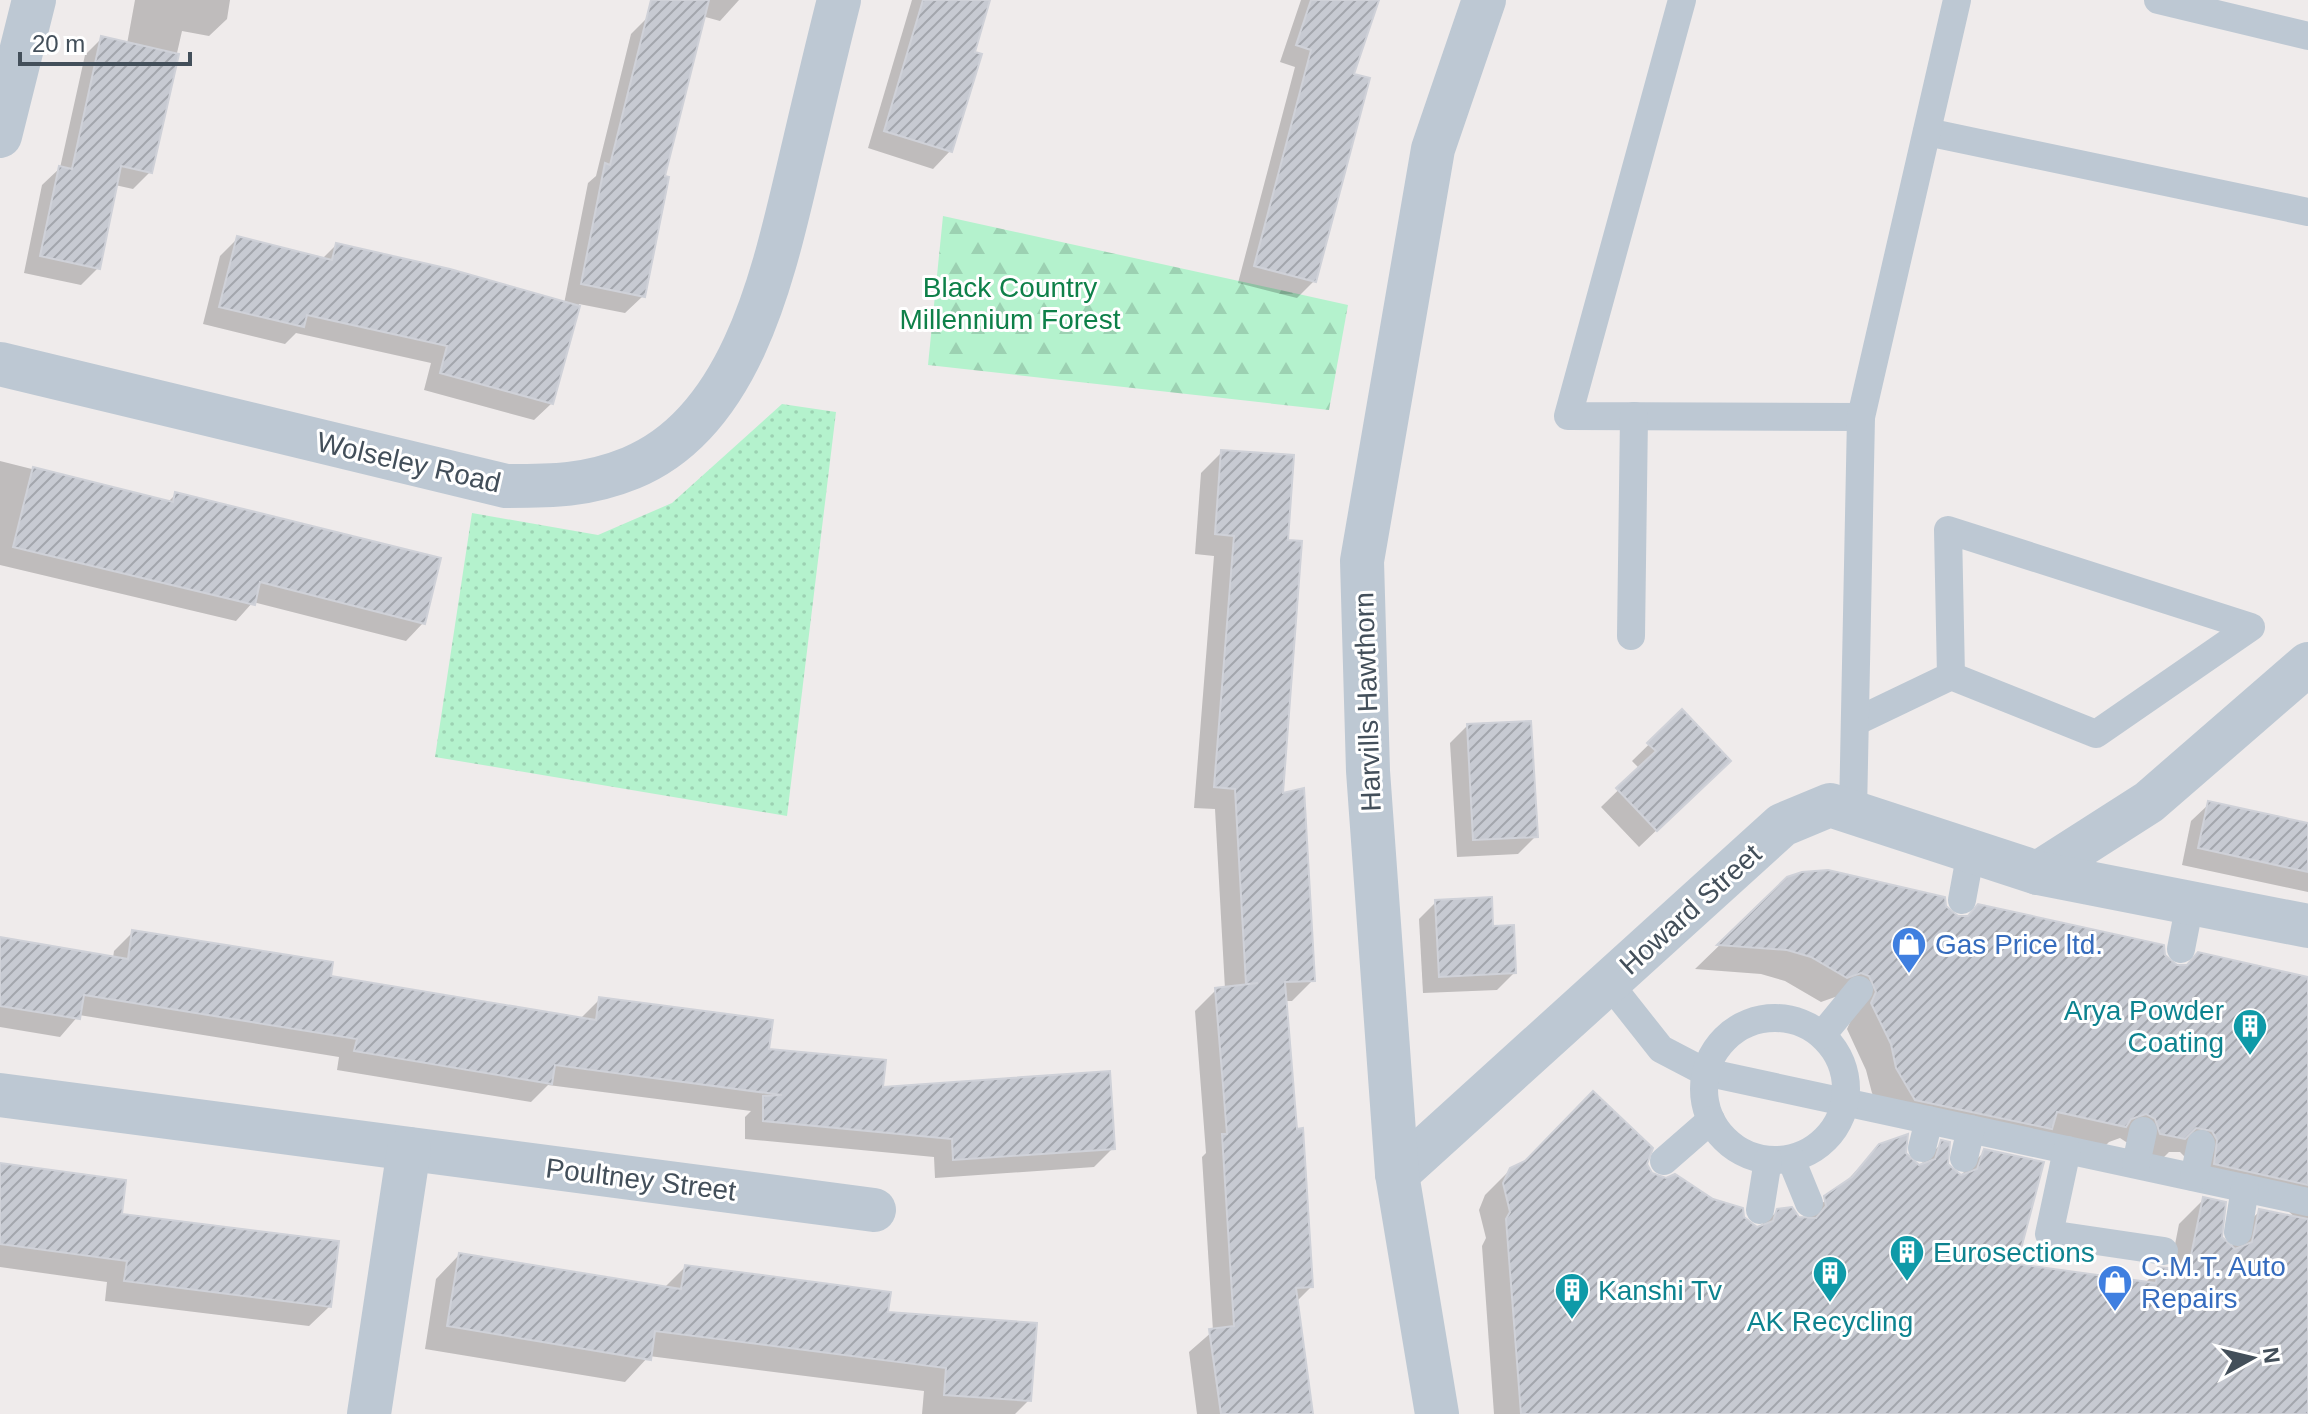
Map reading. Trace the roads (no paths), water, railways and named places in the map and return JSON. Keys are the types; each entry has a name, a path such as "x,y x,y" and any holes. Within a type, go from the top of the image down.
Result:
{"street":[{"path":"0,136 34,0"},
{"name":"Wolseley Road","path":"0,364 506,486 575,486 633,468 687,432 730,376 760,312 782,235 839,0"},
{"name":"Harvills Hawthorn","path":"1437,1414 1397,1174 1368,771 1362,561 1433,149 1484,0"},
{"path":"2038,873 2149,802 2308,664"},
{"name":"Howard Street","path":"1397,1174 1782,825 1830,805 2038,873 2308,926"},
{"name":"Poultney Street","path":"0,1095 874,1210"},
{"path":"369,1414 409,1149"}],"lane":[{"path":"1682,0 1568,416 1861,417"},
{"path":"1853,812 1861,417 1957,0"},
{"path":"2158,0 2308,36"},
{"path":"1927,132 2308,212"},
{"path":"1631,636 1634,416"},
{"path":"1855,722 1951,676 2096,734 2251,627 1948,530 1951,676"},
{"path":"1962,900 1971,851"},
{"path":"2181,949 2190,903"},
{"path":"1608,982 1661,1049 1705,1072 2308,1202"},
{"path":"1822,1035 1859,990"},
{"path":"1779,1018 1802,1023 1822,1035 1837,1052 1844,1073 1845,1102 1841,1117 1829,1136 1812,1151 1780,1160 1745,1154 1725,1140 1711,1120 1704,1096 1705,1072 1716,1050 1732,1032 1754,1021 1779,1018"},
{"path":"1664,1161 1711,1120"},
{"path":"1922,1148 1929,1120"},
{"path":"1964,1158 1971,1129"},
{"path":"2136,1164 2143,1131"},
{"path":"2194,1177 2201,1144"},
{"path":"2067,1150 2049,1234 2164,1251"},
{"path":"1780,1160 1809,1203"},
{"path":"1760,1210 1780,1160"},
{"path":"2238,1232 2245,1188"}],"place":[{"name":"Gas Price ltd.","path":"1909,975"},
{"name":"Arya Powder Coating","path":"2250,1057"},
{"name":"Eurosections","path":"1907,1283"},
{"name":"AK Recycling","path":"1830,1304"},
{"name":"C.M.T. Auto Repairs","path":"2115,1313"},
{"name":"Kanshi Tv","path":"1572,1321"}],"park label":[{"name":"Black Country Millennium Forest","path":"1010,303"}]}
